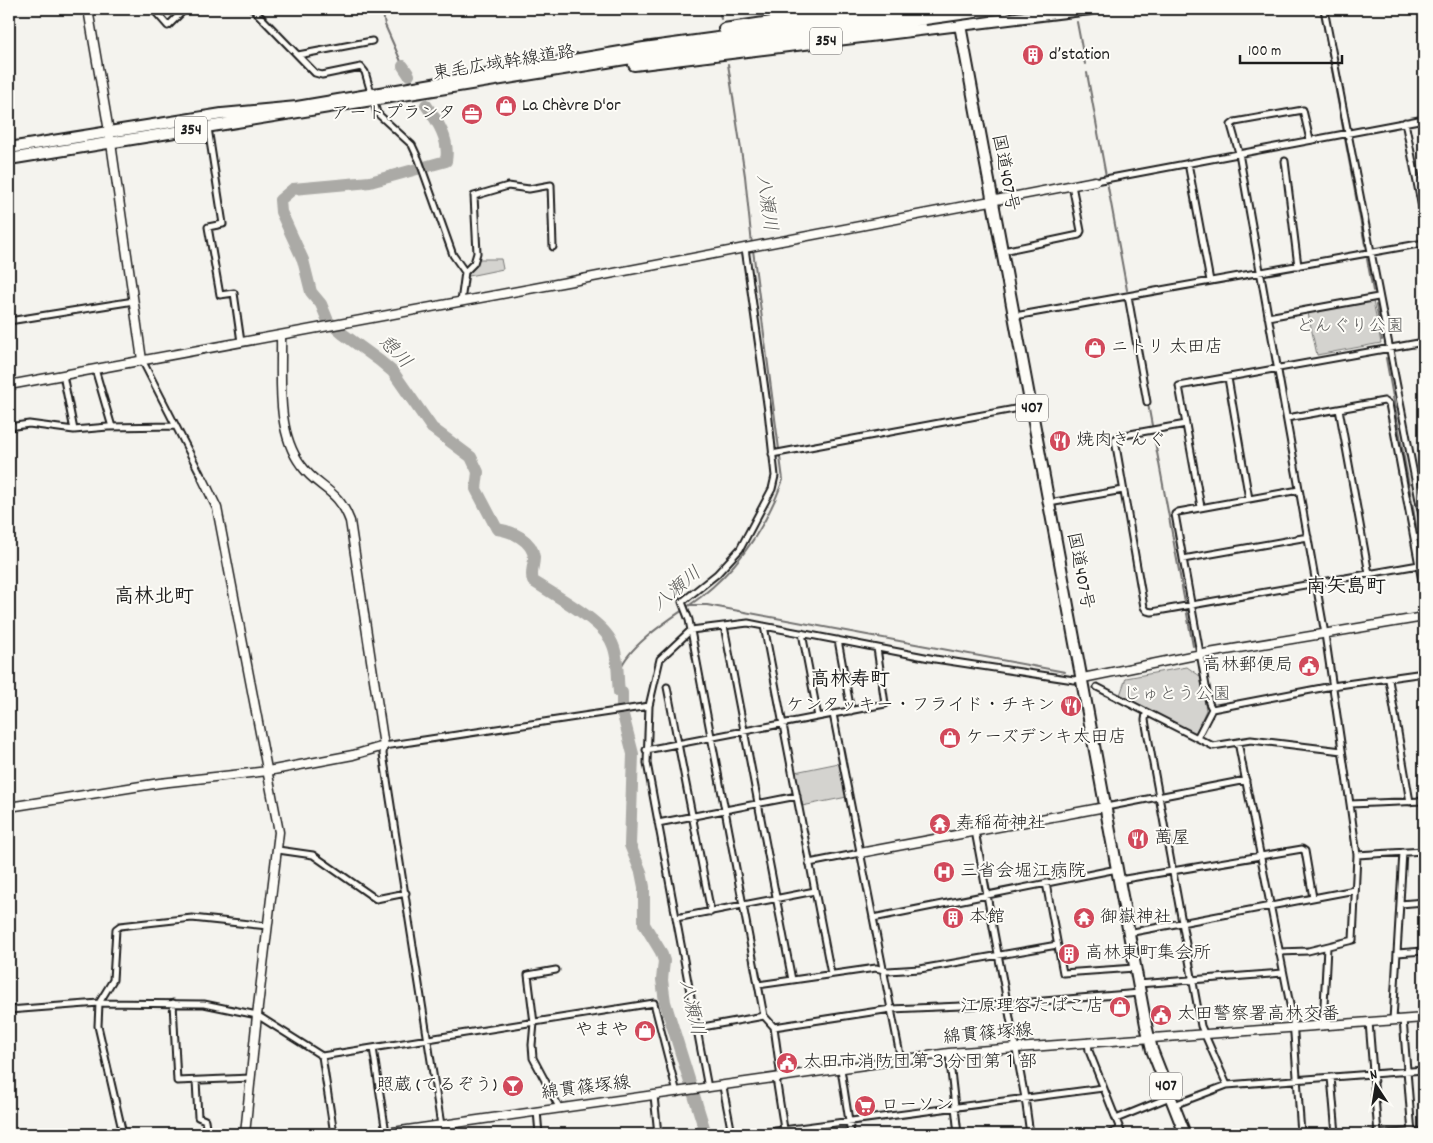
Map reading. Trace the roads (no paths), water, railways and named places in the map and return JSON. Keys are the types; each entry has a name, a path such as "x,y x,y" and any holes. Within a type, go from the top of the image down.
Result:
{"highway":[{"name":"354","path":"582,58 627,45 858,9"},
{"name":"国道407号","path":"957,9 1083,678 1139,988 1149,1037 1185,1134"},
{"name":"東毛広域幹線道路","path":"9,148 208,128 644,48 926,12 1006,9"},
{"name":"354","path":"562,71 629,66 960,23 1090,9"},
{"name":"東毛広域幹線道路","path":"9,160 222,114 372,98 562,71 926,12"}],"street":[{"path":"88,9 110,138 142,360 217,508 278,826 278,850 257,1015 245,1134"},
{"path":"153,9 168,26 181,10"},
{"path":"253,9 315,73 322,74 361,68 365,72 377,113 412,145 452,255 464,272"},
{"path":"1238,9 1243,9"},
{"path":"1324,9 1349,133 1378,297 1424,526"},
{"path":"298,55 372,41"},
{"path":"1279,952 1327,947 1353,940 1357,854 1325,634 1239,153 1231,125 1235,122 1303,110 1310,140"},
{"path":"9,385 747,248 1424,118"},
{"path":"1405,122 1423,205 1424,218"},
{"path":"208,128 223,224 208,227 220,295 234,293 241,342"},
{"path":"1285,161 1298,266"},
{"path":"1188,163 1210,281"},
{"path":"460,302 464,272 474,263 477,252 474,196 508,186 529,189 551,185 554,248"},
{"path":"1003,251 1079,235 1081,231 1072,185"},
{"path":"1015,316 1424,243"},
{"path":"747,248 775,476 772,489 740,549 717,574 682,602 691,630 764,1016 774,1028 784,1130"},
{"path":"1128,296 1147,402"},
{"path":"1268,317 1378,297"},
{"path":"9,321 134,301"},
{"path":"281,335 283,406 287,436 292,450 301,466 338,498 350,521 384,746 383,754 441,1125"},
{"path":"1201,507 1179,386 1424,342"},
{"path":"95,369 112,427"},
{"path":"63,375 74,430"},
{"path":"1228,378 1249,499"},
{"path":"1287,418 1384,401 1389,404 1424,592"},
{"path":"773,454 1032,406"},
{"path":"1339,409 1369,574"},
{"path":"9,427 29,424 74,430 175,426"},
{"path":"1186,424 1117,437 1115,443 1146,610 1152,612 1419,565"},
{"path":"1049,503 1123,490"},
{"path":"1212,709 1209,703 1175,514 1201,507 1300,490"},
{"path":"1414,538 1424,536"},
{"path":"1183,559 1308,537"},
{"path":"707,1089 646,750 649,706 660,659 691,630 748,623 876,648 1074,680 1201,655 1424,617"},
{"path":"724,626 792,980"},
{"path":"764,626 831,974"},
{"path":"802,633 818,717"},
{"path":"838,640 851,711"},
{"path":"646,750 885,704 876,648"},
{"path":"1212,709 1332,686 1389,680 1424,673"},
{"path":"1389,680 1410,802"},
{"path":"667,687 711,912"},
{"path":"1096,687 1146,714 1218,746 1251,740 1342,751"},
{"path":"9,807 160,783 268,771 369,752 384,746 649,706"},
{"path":"1197,738 1212,709"},
{"path":"833,714 901,1060"},
{"path":"1146,714 1145,720 1159,798 1204,1033 1227,1086"},
{"path":"1238,742 1293,1027 1301,1134"},
{"path":"810,863 1246,780"},
{"path":"658,823 797,796"},
{"path":"1350,804 1424,801"},
{"path":"975,831 1016,1047 1030,1134"},
{"path":"1119,880 1302,849 1305,851 1314,898"},
{"path":"278,850 313,855 376,899 406,893"},
{"path":"1357,854 1424,851"},
{"path":"1393,1020 1403,852"},
{"path":"872,918 1117,869"},
{"path":"1046,883 1062,973 1135,968"},
{"path":"1128,933 1356,890"},
{"path":"676,918 815,891"},
{"path":"1400,904 1424,902"},
{"path":"123,1134 98,1026 99,1003 113,980 118,927 192,918 268,926"},
{"path":"758,985 831,974 882,970 920,970 1057,945"},
{"path":"1323,1025 1327,947"},
{"path":"1397,953 1424,951"},
{"path":"556,970 528,975 534,1023 533,1058 560,1108"},
{"path":"774,1028 891,1009 1008,1004 1193,981 1283,973"},
{"path":"9,1010 99,1003 204,1004 257,1015 322,1056 654,1003 678,1093"},
{"path":"173,1004 177,1082 251,1078"},
{"path":"697,1028 764,1016"},
{"name":"綿貫篠塚線","path":"383,1134 537,1111 724,1087 949,1053 1424,1018"},
{"path":"1403,1019 1412,1133"},
{"path":"1369,1022 1378,1134"},
{"path":"1088,1042 1103,1088 1121,1132 1109,1134"},
{"path":"373,1048 383,1134"},
{"path":"949,1053 958,1134"},
{"path":"322,1056 334,1134"},
{"path":"841,1069 850,1134"},
{"path":"1116,1119 1227,1086 1424,1070"},
{"path":"1331,1077 1336,1134"},
{"path":"196,1081 198,1117 205,1120 207,1134"},
{"path":"724,1087 732,1134"},
{"path":"752,1134 1103,1088"},
{"path":"654,1096 658,1134"},
{"path":"537,1111 539,1134"},
{"path":"1373,1134 1424,1131"}],"waterway":[{"name":"憩川","path":"382,9 385,25 403,66"},
{"name":"八瀬川","path":"719,9 721,19"},
{"path":"1321,11 1365,245"},
{"path":"1077,22 1085,64"},
{"name":"八瀬川","path":"728,64 745,176 752,245"},
{"name":"憩川","path":"403,66 409,75"},
{"path":"1087,73 1127,290"},
{"name":"憩川","path":"426,105 439,125 445,139 446,161 370,182 293,189 280,200 281,212 303,260 311,292 321,304 328,321 393,372 432,428 471,457 478,472 476,489 497,529 520,537 532,551 534,557 533,581 589,617 607,635 612,643 617,661 619,692 622,693 622,711 633,754 630,845 641,872 644,887 644,924 661,952 664,961 662,980 665,1002 706,1134"},
{"name":"八瀬川","path":"687,607 718,581 745,551 766,517 783,480 753,250"},
{"path":"1367,259 1373,291"},
{"path":"1376,305 1382,340"},
{"path":"1386,358 1417,530"},
{"path":"1148,404 1193,646"},
{"path":"1420,543 1424,566"},
{"path":"691,605 707,605 1065,672"},
{"name":"八瀬川","path":"622,693 619,672 630,653 647,637 683,610"}],"place":[{"name":"d’station","path":"1033,55"},
{"name":"La Chèvre D'or","path":"506,106"},
{"name":"アートプランタ","path":"472,114"},
{"name":"ニトリ 太田店","path":"1095,348"},
{"name":"焼肉きんぐ","path":"1060,441"},
{"name":"高林郵便局","path":"1309,666"},
{"name":"ケンタッキー・フライド・チキン","path":"1071,706"},
{"name":"ケーズデンキ太田店","path":"950,738"},
{"name":"寿稲荷神社","path":"940,824"},
{"name":"萬屋","path":"1138,839"},
{"name":"三省会堀江病院","path":"944,872"},
{"name":"本館","path":"953,918"},
{"name":"御嶽神社","path":"1084,918"},
{"name":"高林東町集会所","path":"1069,954"},
{"name":"江原理容たばこ店","path":"1120,1007"},
{"name":"太田警察署高林交番","path":"1161,1015"},
{"name":"やまや","path":"645,1031"},
{"name":"太田市消防団第３分団第１部","path":"787,1063"},
{"name":"照蔵 (てるぞう)","path":"513,1086"},
{"name":"ローソン","path":"865,1106"}],"district":[{"name":"南矢島町","path":"1346,588"},
{"name":"高林北町","path":"154,598"},
{"name":"高林寿町","path":"850,681"}],"park label":[{"name":"どんぐり公園","path":"1350,327"},
{"name":"じゅとう公園","path":"1177,695"}]}
